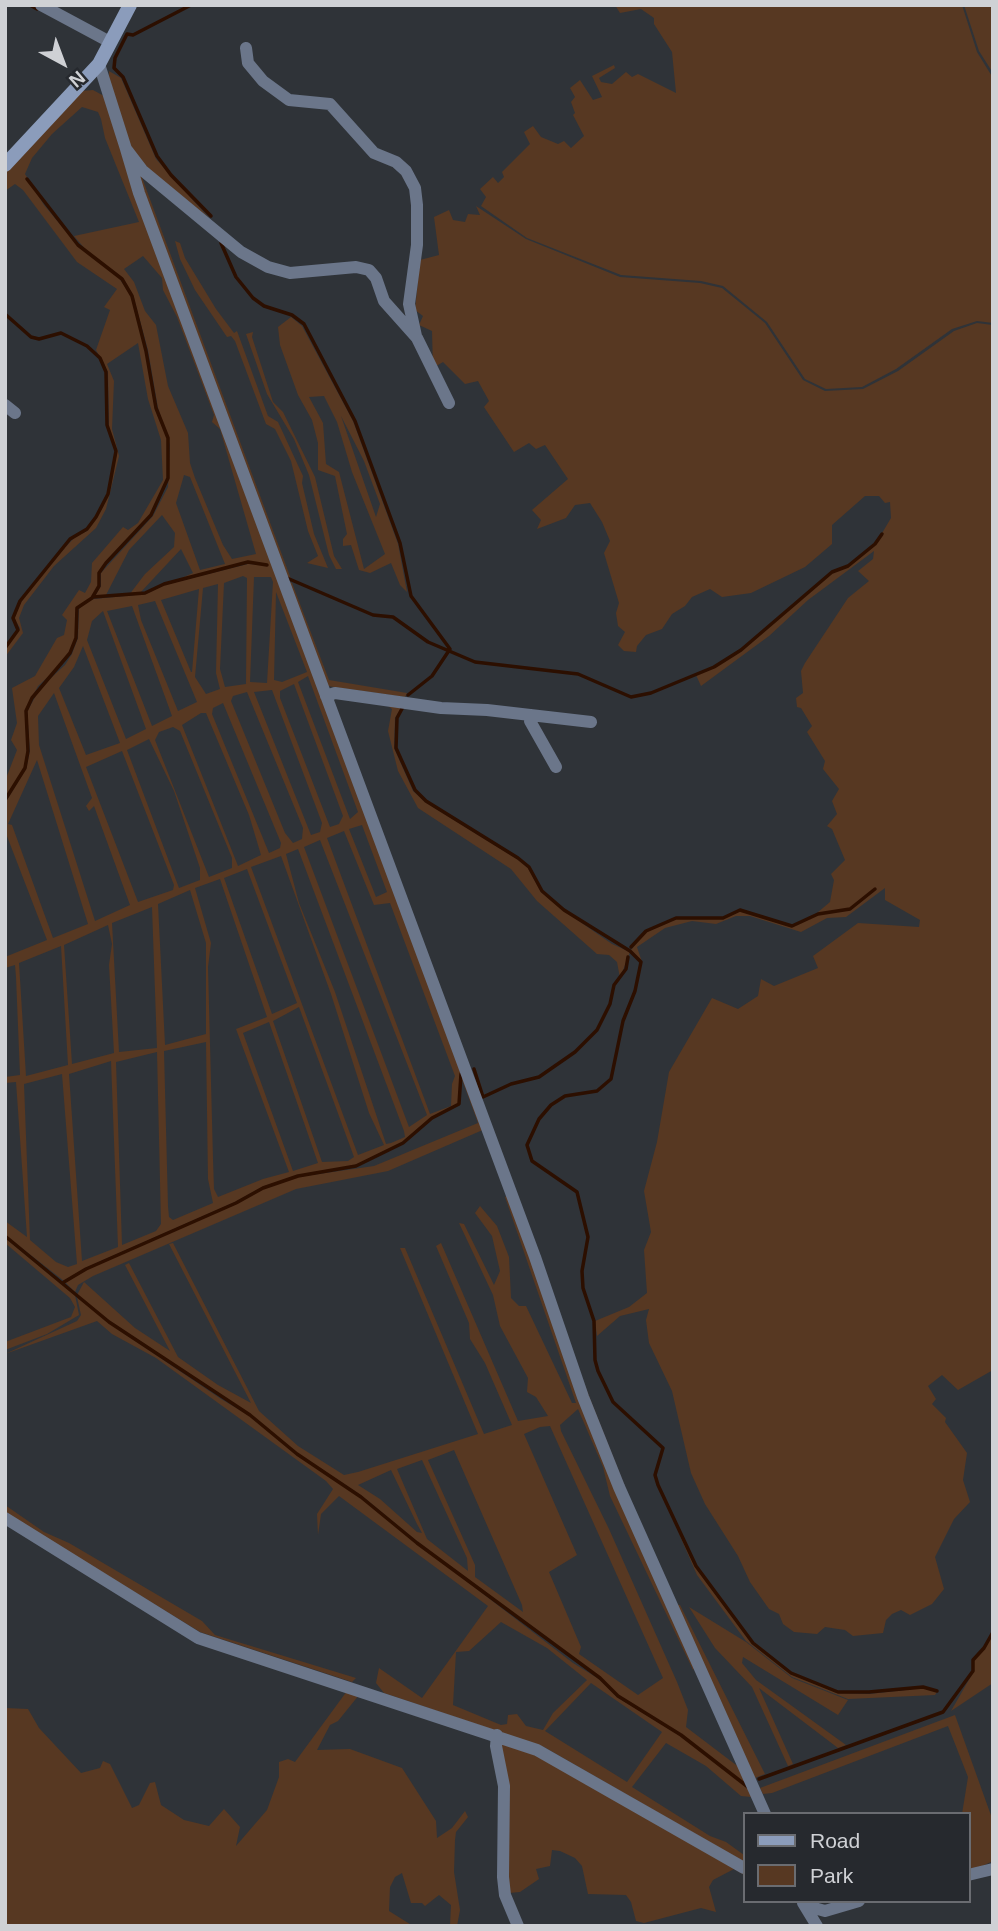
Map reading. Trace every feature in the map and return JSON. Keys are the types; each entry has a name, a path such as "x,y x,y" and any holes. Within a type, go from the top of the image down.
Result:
{"street":[{"path":"41,5 110,42"},
{"path":"5,165 99,64 130,5"},
{"path":"246,48 248,63 263,81 289,100 330,104 374,153 396,162 406,171 415,188 417,205 417,245 409,304 417,338 449,403"},
{"path":"99,64 139,193 535,1257 583,1396 619,1487 764,1812"},
{"path":"126,149 142,170 240,252 268,267 290,273 356,267 369,270 376,278 384,301 417,338"},
{"path":"326,696 335,693 441,708 591,723"},
{"path":"531,715 530,721 556,767"},
{"path":"5,1518 198,1638 497,1735 557,1760 743,1867"},
{"path":"497,1735 496,1746 504,1786 503,1877 505,1895 518,1926"},
{"path":"970,1875 993,1869"},
{"path":"804,1903 825,1911 852,1903"},
{"path":"804,1903 817,1926"}],"green space":[{"path":"615,5 962,5 977,52 993,78 993,323 977,321 952,329 896,369 862,387 826,389 805,379 767,322 723,286 701,281 621,275 527,238 481,206 486,197 480,189 493,177 498,183 504,177 502,172 530,144 524,132 533,126 541,137 558,144 564,141 571,148 584,136 573,115 575,113 571,102 575,97 570,88 580,80 593,100 602,97 592,76 614,65 615,68 599,78 601,82 612,84 626,72 632,77 638,74 676,93 672,52 654,24 654,18 641,9 620,13"},
{"path":"964,5 993,5 993,73 979,51"},
{"path":"109,71 121,78 156,159 209,218 135,159 109,84"},
{"path":"93,90 104,96 485,1129 388,1171 296,1189 93,1276 78,1285 75,1292 65,1282 86,1269 236,1204 263,1188 298,1177 374,1166 478,1123 460,1074 458,1104 432,1117 403,1142 356,1165 298,1176 262,1187 235,1202 85,1268 64,1281 5,1235 5,1221 27,1237 16,1082 5,1083 5,1077 20,1075 15,965 5,968 5,957 47,940 5,831 5,803 26,769 30,751 27,712 40,688 65,665 72,654 78,638 79,609 84,603 94,599 146,594 164,585 248,564 268,565 248,561 177,580 193,573 181,549 140,593 129,595 145,574 174,547 175,533 162,515 129,550 106,595 95,596 101,586 101,573 153,516 168,487 170,445 158,408 148,350 133,295 123,278 87,251 74,236 139,222 105,138 98,112 82,107 52,134 32,158 25,174 44,205 78,246 117,275 131,296 146,351 155,409 167,438 168,478 151,515 106,562 99,572 98,586 92,597 76,608 75,638 69,653 63,663 38,686 25,711 27,750 24,768 5,799 5,781 17,750 11,740 17,723 12,688 35,676 57,638 64,635 67,620 62,615 79,590 85,593 91,582 92,563 123,527 128,530 138,523 163,480 161,440 148,399 138,343 107,364 114,381 112,429 119,456 106,509 96,528 54,566 24,605 19,618 23,633 5,657 5,650 20,628 14,618 21,602 43,571 75,537 87,531 103,507 117,454 109,428 108,372 96,350 110,310 104,307 117,289 77,262 23,190 15,184 5,191 5,173 81,91","holes":["143,256 162,278 163,290 177,317 214,415 212,422 220,429 256,554 232,559 223,545 190,463 188,433 168,386 156,325 145,311 134,282 124,269","184,475 190,477 225,564 200,570 176,503","243,576 247,578 246,684 225,687 220,669 224,583","254,577 271,577 273,582 267,683 250,682","218,584 216,673 220,689 206,694 195,677 203,588","199,589 192,672 191,672 161,600","276,592 307,672 282,682 274,680","155,601 197,702 178,711 141,620 138,605","132,606 172,716 152,726 107,611","103,611 146,729 126,739 87,640 92,621","83,646 120,743 86,755 59,688 74,667","308,676 358,812 350,819 298,682","294,684 343,816 339,824 330,827 280,698 280,691","272,690 322,823 320,832 311,835 254,692","247,692 303,828 302,839 293,843 285,833 231,701 233,696","54,693 92,798 86,806 89,811 94,806 130,905 95,921 39,745 38,716","223,703 281,843 280,848 269,853 212,714 213,708","201,713 206,713 249,815 261,855 238,866 182,725","173,727 180,731 232,858 232,868 209,877 155,740 159,732","149,739 174,791 200,868 200,880 179,888 127,750","122,751 174,885 173,890 138,902 86,767","37,760 88,924 53,938 12,825 8,824","362,825 387,892 376,897 349,829","344,831 374,905 390,903 455,1076 451,1106 430,1114 327,838","320,840 427,1115 409,1127 304,847","298,849 404,1131 405,1137 386,1144 335,992 299,903 286,854","281,856 331,994 369,1113 384,1145 358,1155 251,867","247,869 297,1003 272,1014 224,878","220,879 267,1017 236,1029 289,1172 218,1197 214,1189 208,967 211,943 195,888","190,890 206,943 206,1034 165,1045 158,904","152,907 157,1048 119,1052 112,923","108,925 112,944 109,965 114,1053 72,1064 64,945","61,946 68,1065 26,1076 19,963","299,1007 354,1157 348,1161 322,1162 273,1021","269,1022 318,1163 293,1171 243,1033","206,1042 208,1179 213,1203 173,1220 169,1217 168,1206 164,1051","157,1052 161,1224 156,1231 122,1245 116,1062","111,1061 118,1247 82,1261 69,1074","62,1074 77,1264 68,1267 56,1262 30,1240 24,1084"]},
{"path":"136,171 141,175 291,579 286,576"},
{"path":"476,206 526,239 620,277 700,283 722,288 765,323 803,380 825,391 863,389 898,371 954,331 977,323 993,325 993,1370 958,1390 942,1375 928,1386 936,1399 932,1404 946,1418 945,1422 967,1453 963,1480 970,1502 954,1519 935,1557 944,1589 932,1604 910,1615 901,1610 892,1614 886,1620 883,1633 853,1636 845,1630 825,1627 817,1634 794,1632 783,1624 779,1614 769,1609 750,1582 738,1556 705,1504 691,1473 672,1391 649,1343 646,1320 649,1309 620,1316 597,1336 595,1321 629,1307 647,1293 644,1250 651,1232 644,1191 657,1142 669,1072 712,998 738,1009 758,996 761,979 774,986 818,968 813,956 858,923 919,927 920,920 885,900 885,888 846,917 827,918 801,932 750,916 736,916 716,924 692,921 665,928 637,947 642,962 631,950 647,931 676,919 723,919 740,911 792,926 818,914 850,910 876,888 850,909 817,913 830,902 834,880 831,874 845,860 832,829 827,826 837,814 832,801 839,789 823,769 825,761 807,732 812,726 801,708 797,707 796,698 803,693 801,671 805,663 848,598 869,581 858,571 873,559 874,551 808,600 769,636 701,686 696,675 714,668 741,650 832,573 848,567 875,545 891,518 890,502 885,503 879,496 865,496 832,525 832,544 805,567 751,593 722,597 710,589 692,597 685,606 672,614 662,629 646,635 637,646 636,652 624,651 618,645 625,632 618,626 616,613 619,603 604,553 610,541 590,503 575,505 566,518 537,529 541,520 532,510 568,479 545,445 536,449 529,443 514,452 484,407 489,401 478,381 465,384 443,362 433,368 432,331 419,325 423,316 415,310 420,260 439,255 434,217 449,210 453,220 465,222 468,214 480,215"},
{"path":"175,241 180,243 185,258 216,309 234,333 237,331 268,416 278,422 303,476 302,483 314,534 328,568 307,563 318,556 308,531 291,461 275,429 266,424 235,341 231,336 227,337 195,290 180,259"},
{"path":"291,317 302,326 353,421 398,544 407,592 400,585 391,563 370,573 359,570 351,545 343,546 343,539 347,534 335,476 318,470 318,443 312,420 298,395 280,345 278,327","holes":["324,396 337,422 352,472 385,554 364,569 339,472 326,464 323,423 309,397","341,416 364,461 380,504 376,517"]},
{"path":"253,332 252,337 273,402 283,412 315,477 334,556 342,569 336,569 329,555 309,475 294,439 267,394 246,334"},
{"path":"287,581 292,583 329,680 407,693 405,697 327,686"},
{"path":"404,703 395,718 394,748 413,791 425,802 517,859 528,868 541,892 612,944 630,952 620,978 617,962 609,955 597,954 537,901 511,869 418,808 398,771 388,731 392,709 388,706"},
{"path":"509,1194 696,1666 693,1670 610,1496 603,1467 578,1409 560,1425 561,1431 609,1529 677,1682 688,1710 686,1727 744,1771 751,1797 741,1796 706,1766 666,1743 632,1787 710,1836 726,1842 743,1854 743,1861 544,1747 384,1693 376,1683 379,1668 422,1698 488,1606 339,1496 321,1514 318,1535 317,1514 333,1489 326,1481 156,1358 112,1334 97,1321 5,1354 77,1321 81,1315 77,1297 122,1332 250,1416 296,1454 361,1497 417,1543 573,1663 599,1679 617,1697 681,1736 747,1787 682,1735 618,1695 600,1678 418,1542 362,1496 297,1453 250,1414 110,1321 77,1295 84,1282 135,1328 170,1351 125,1265 129,1263 178,1357 218,1385 251,1403 169,1244 173,1243 259,1411 298,1446 344,1475 358,1472 478,1434 400,1248 405,1248 484,1434 512,1425 485,1363 470,1339 469,1323 436,1246 441,1243 518,1421 548,1416 536,1397 527,1392 528,1378 500,1326 493,1295 459,1223 464,1224 494,1285 500,1271 492,1236 475,1213 480,1206 497,1226 509,1257 511,1298 519,1306 526,1306 572,1403 576,1403 505,1197","holes":["550,1426 663,1678 638,1695 579,1654 581,1647 549,1572 577,1555 524,1434","454,1450 523,1612 475,1577 475,1565 428,1460","422,1460 467,1558 468,1571 427,1539 397,1469","391,1470 422,1533 417,1532 380,1499 358,1485","501,1622 547,1648 587,1680 553,1713 543,1730 526,1726 517,1714 508,1715 507,1724 501,1725 453,1705 456,1652 469,1651","591,1683 662,1732 627,1782 545,1731"]},
{"path":"5,1238 75,1295 79,1315 47,1334 5,1350 5,1342 71,1317 75,1307 70,1298 5,1243"},
{"path":"5,1505 44,1532 69,1543 202,1621 215,1635 356,1678 352,1682 200,1632 5,1513"},
{"path":"677,1529 695,1566 752,1644 791,1674 838,1693 869,1694 923,1688 937,1692 935,1695 848,1699 792,1677 746,1641 697,1575"},
{"path":"675,1604 680,1605 765,1774 755,1778"},
{"path":"689,1607 746,1642 792,1678 848,1700 838,1715 743,1657 742,1663 756,1680 846,1745 838,1748 759,1688 793,1764 788,1766 752,1687 715,1648"},
{"path":"993,1635 993,1683 951,1711 974,1671 973,1661"},
{"path":"347,1691 359,1695 338,1721 330,1725 317,1750 350,1749 402,1768 436,1821 437,1838 452,1828 465,1811 468,1817 456,1832 455,1840 454,1872 460,1910 457,1926 450,1926 451,1905 439,1895 425,1906 422,1903 411,1903 402,1873 395,1877 390,1887 389,1911 413,1926 5,1926 5,1708 28,1709 39,1728 81,1773 100,1768 103,1761 110,1764 132,1808 139,1805 150,1783 155,1782 161,1805 184,1820 209,1826 224,1809 240,1827 236,1846 267,1810 279,1777 279,1762 288,1759 295,1762"},
{"path":"955,1715 993,1821 993,1861 970,1869 970,1812 962,1812 968,1777 948,1726 772,1793 763,1794 760,1788"},
{"path":"498,1742 539,1755 743,1871 743,1874 734,1869 713,1880 709,1887 716,1912 701,1908 644,1923 636,1921 631,1902 626,1895 588,1894 582,1866 575,1858 560,1851 552,1850 550,1866 536,1869 539,1879 520,1892 509,1893"}],"waterway":[{"path":"30,5 37,9"},
{"path":"191,5 133,35 127,34 115,58 114,68 123,77 157,156 171,175 211,216"},
{"path":"5,800 25,768 28,751 26,711 32,698 70,653 76,638 77,608 92,598 99,586 99,573 106,563 151,515 168,478 168,438 156,408 146,351 132,296 122,279 78,245 27,179"},
{"path":"221,243 236,277 253,298 264,306 292,315 304,324 355,421 400,543 411,596 450,649 432,676 408,695"},
{"path":"5,314 31,337 39,339 61,333 87,346 100,358 106,372 107,425 116,451 108,494 96,517 87,529 70,539 20,601 13,618 18,630 5,648"},
{"path":"287,578 373,615 393,617 428,642 475,662 578,674 631,697 651,693 714,667 741,650 832,572 848,566 875,544 882,534"},
{"path":"93,597 145,593 164,584 248,562 267,565"},
{"path":"404,705 397,718 396,748 415,790 426,801 518,858 529,867 542,891 564,910 630,951 641,962 635,991 623,1021 611,1079 597,1091 565,1096 551,1105 539,1119 527,1145 532,1161 577,1192 588,1237 582,1271 583,1288 594,1321 595,1360 598,1371 613,1402 663,1448 655,1475 696,1566 753,1643 791,1673 838,1692 923,1687 937,1691"},
{"path":"631,947 646,931 676,918 723,918 740,910 792,926 818,914 850,909 875,889"},
{"path":"474,1069 483,1097 511,1084 539,1077 575,1052 597,1030 610,1004 614,985 626,969 628,957"},
{"path":"64,1282 86,1269 236,1203 263,1188 298,1176 356,1166 403,1143 432,1118 459,1104 461,1074"},
{"path":"5,1236 109,1322 250,1415 297,1454 361,1497 417,1543 600,1678 618,1696 681,1735 748,1787"},
{"path":"759,1779 943,1712 973,1671 973,1660 993,1632"}]}
